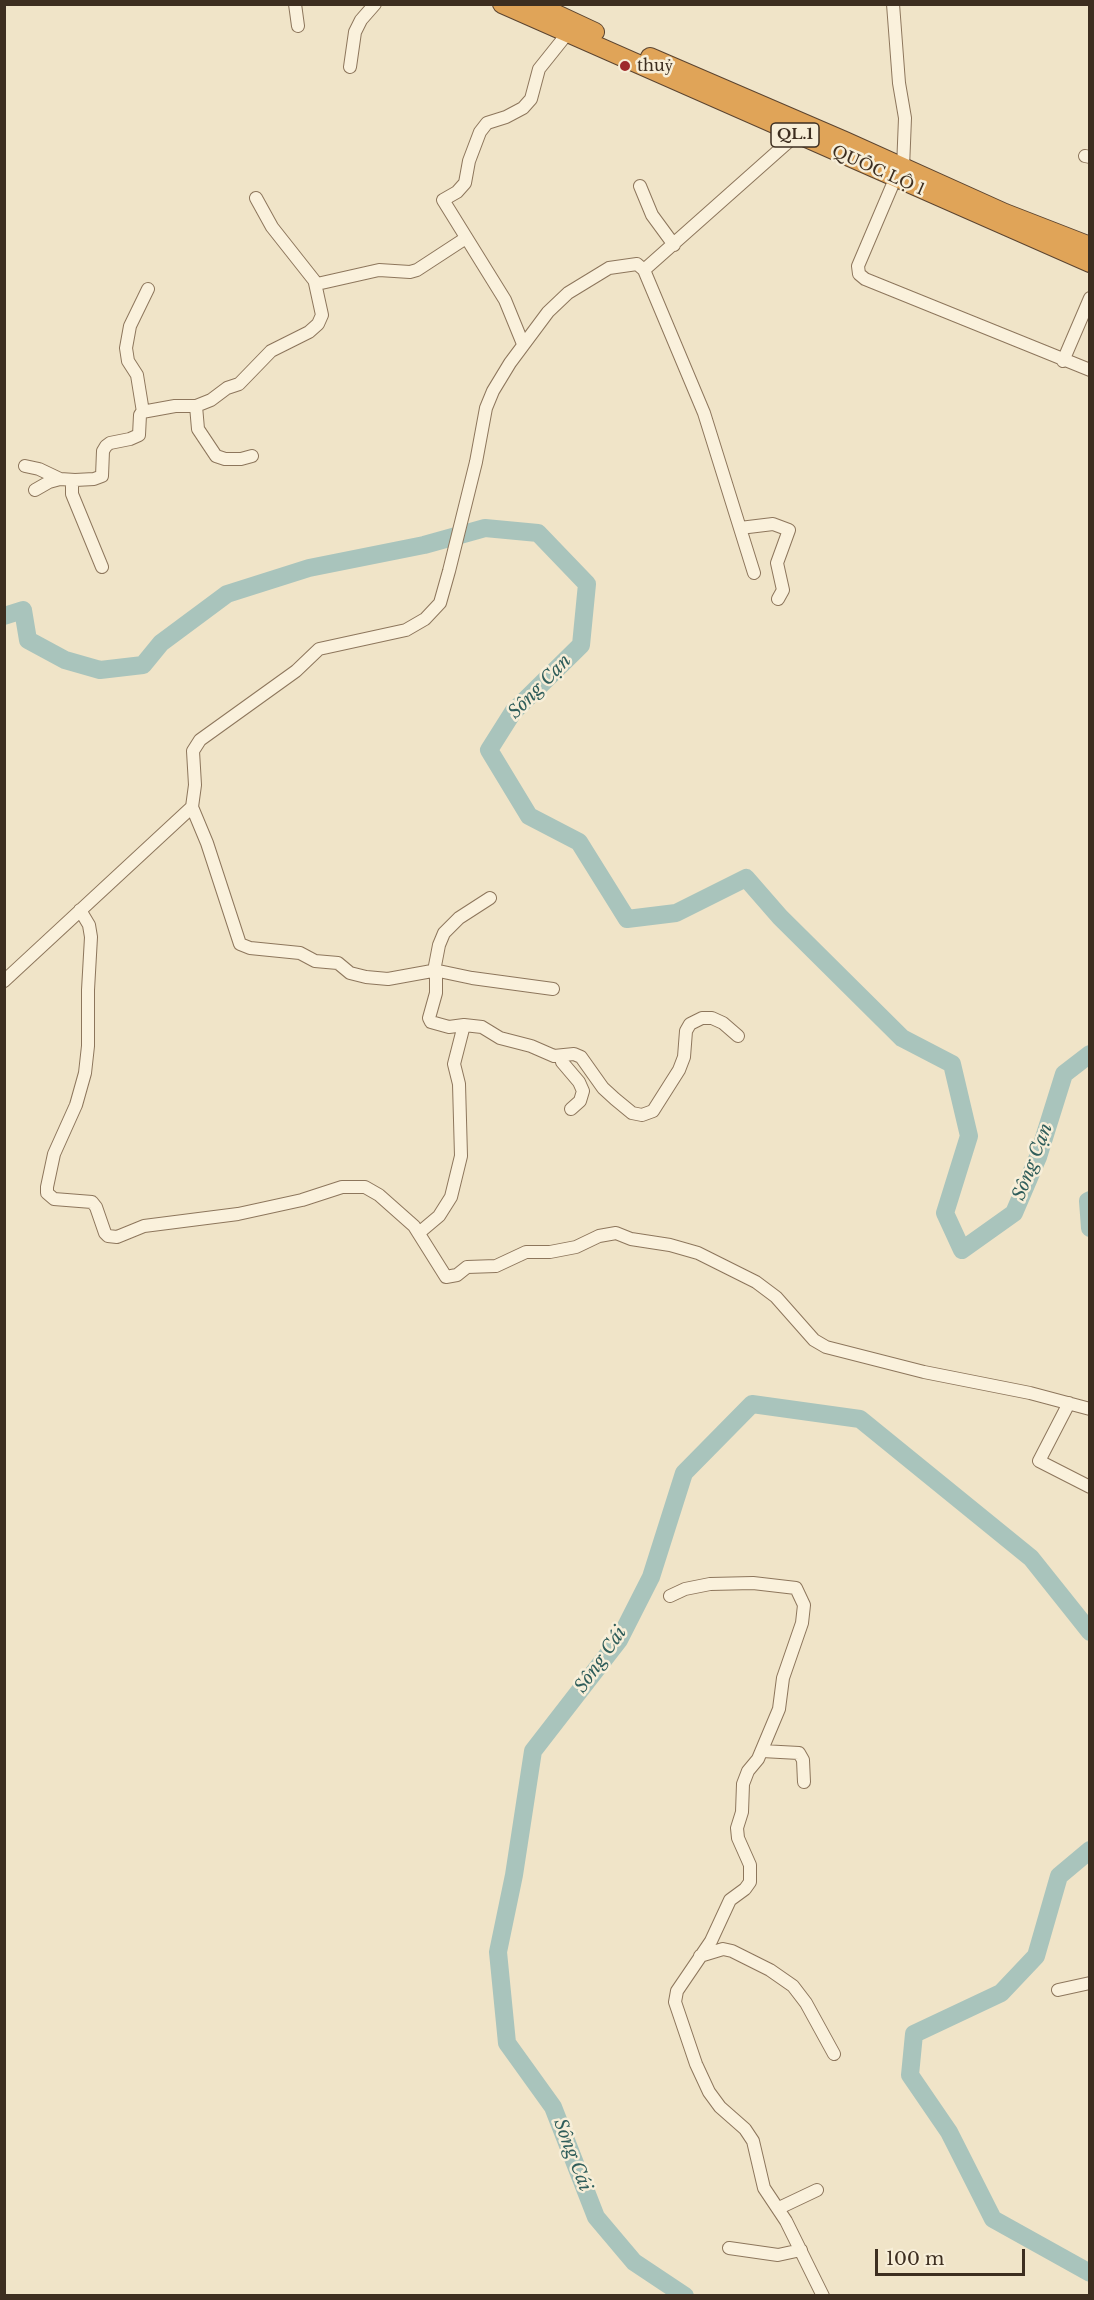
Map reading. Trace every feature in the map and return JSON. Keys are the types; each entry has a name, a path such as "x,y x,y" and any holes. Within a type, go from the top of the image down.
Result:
{"highway":[{"name":"QUỐC LỘ 1","path":"502,4 796,135 1089,246"},
{"name":"QUỐC LỘ 1","path":"546,7 1089,263"}],"street":[{"path":"295,4 298,26"},
{"path":"350,67 355,32 361,20 375,4"},
{"path":"893,4 899,83 905,118 899,173 858,266 859,274 865,279 1089,370"},
{"path":"523,344 505,300 443,200 458,192 465,183 469,160 480,132 487,123 523,108 531,99 539,69 567,34"},
{"path":"644,270 796,135"},
{"path":"640,186 652,214 674,245"},
{"path":"143,412 175,406 196,406 211,400 227,388 239,384 271,351 309,332 318,324 322,315 315,283 272,227 256,198"},
{"path":"315,283 346,279 379,270 410,272 466,238"},
{"path":"553,989 472,978 434,970 388,979 366,977 350,973 338,963 315,961 300,952 250,948 240,944 207,843 192,807 195,785 193,751 200,740 296,671 319,649 406,630 425,619 440,603 464,515 486,408 493,391 523,344 548,312 568,293 609,268 637,264 644,270 705,413 754,573"},
{"path":"35,490 60,479 94,479 102,476 106,446 110,443 130,440 139,435 140,415 143,412 136,375 128,362 126,348 134,316 148,289"},
{"path":"1063,361 1089,298"},
{"path":"196,406 198,429 216,456 225,459 252,456"},
{"path":"25,466 39,469 60,479"},
{"path":"75,480 72,484 72,494 102,567"},
{"path":"740,528 773,524 789,530 777,563 783,590 778,599"},
{"path":"4,981 192,807"},
{"path":"490,898 459,918 444,933 434,970 437,982 429,1018 431,1022 449,1027 464,1025 482,1028 500,1038 531,1046 554,1056 574,1054 581,1057 603,1088 615,1099 632,1113 646,1114 653,1111 679,1070 684,1057 686,1031 690,1024 702,1018 712,1018 723,1023 738,1036"},
{"path":"80,910 89,925 91,937 88,1046 85,1073 76,1105 54,1154 47,1187 50,1197 54,1199 92,1202 105,1233 113,1237 144,1226 238,1214 302,1200 342,1187 365,1187 385,1200 420,1232 448,1277 457,1275 468,1267 496,1266 526,1252 550,1252 576,1247 608,1233 616,1233 631,1239 670,1245 698,1253 756,1282 776,1297 814,1340 826,1347 924,1372 1089,1409"},
{"path":"420,1232 438,1216 451,1197 456,1179 461,1147 459,1084 454,1064 464,1025"},
{"path":"561,1056 562,1062 579,1082 583,1091 580,1101 571,1109"},
{"path":"1069,1403 1039,1461 1089,1487"},
{"path":"670,1596 710,1584 753,1583 792,1587 798,1590 804,1605 802,1623 783,1678 779,1709 762,1751 744,1778 742,1812 737,1828 738,1838 750,1865 750,1882 745,1889 730,1900 711,1941 676,1991 675,2002 680,2022 709,2092 720,2107 745,2129 753,2141 761,2182 767,2194 779,2208 823,2295"},
{"path":"762,1751 799,1754 803,1760 804,1782"},
{"path":"700,1956 723,1949 732,1951 770,1970 793,1986 806,2003 834,2054"},
{"path":"1058,1990 1089,1983"},
{"path":"779,2208 816,2190"},
{"path":"729,2248 778,2256 801,2250"}],"waterway":[{"name":"Sông Cạn","path":"4,616 23,610 28,640 65,660 100,670 143,665 161,643 227,594 309,568 424,545 485,528 538,533 587,584 581,645 513,712 489,750 529,816 579,842 627,919 676,913 746,878 780,917 902,1038 952,1064 969,1136 945,1213 962,1250 1014,1213 1038,1157 1064,1074 1090,1054"},
{"name":"Sông Cạn","path":"1090,1200 1088,1201 1090,1228"},
{"name":"Sông Cái","path":"685,2296 634,2262 596,2217 553,2107 507,2043 498,1952 514,1875 533,1751 619,1640 651,1577 684,1473 752,1404 860,1419 1031,1558 1090,1632"},
{"name":"Sông Cái","path":"1090,1850 1059,1876 1036,1956 1001,1993 914,2034 910,2075 949,2132 993,2219 1090,2273"}],"place":[{"name":"thuỷ","path":"625,66"}]}
